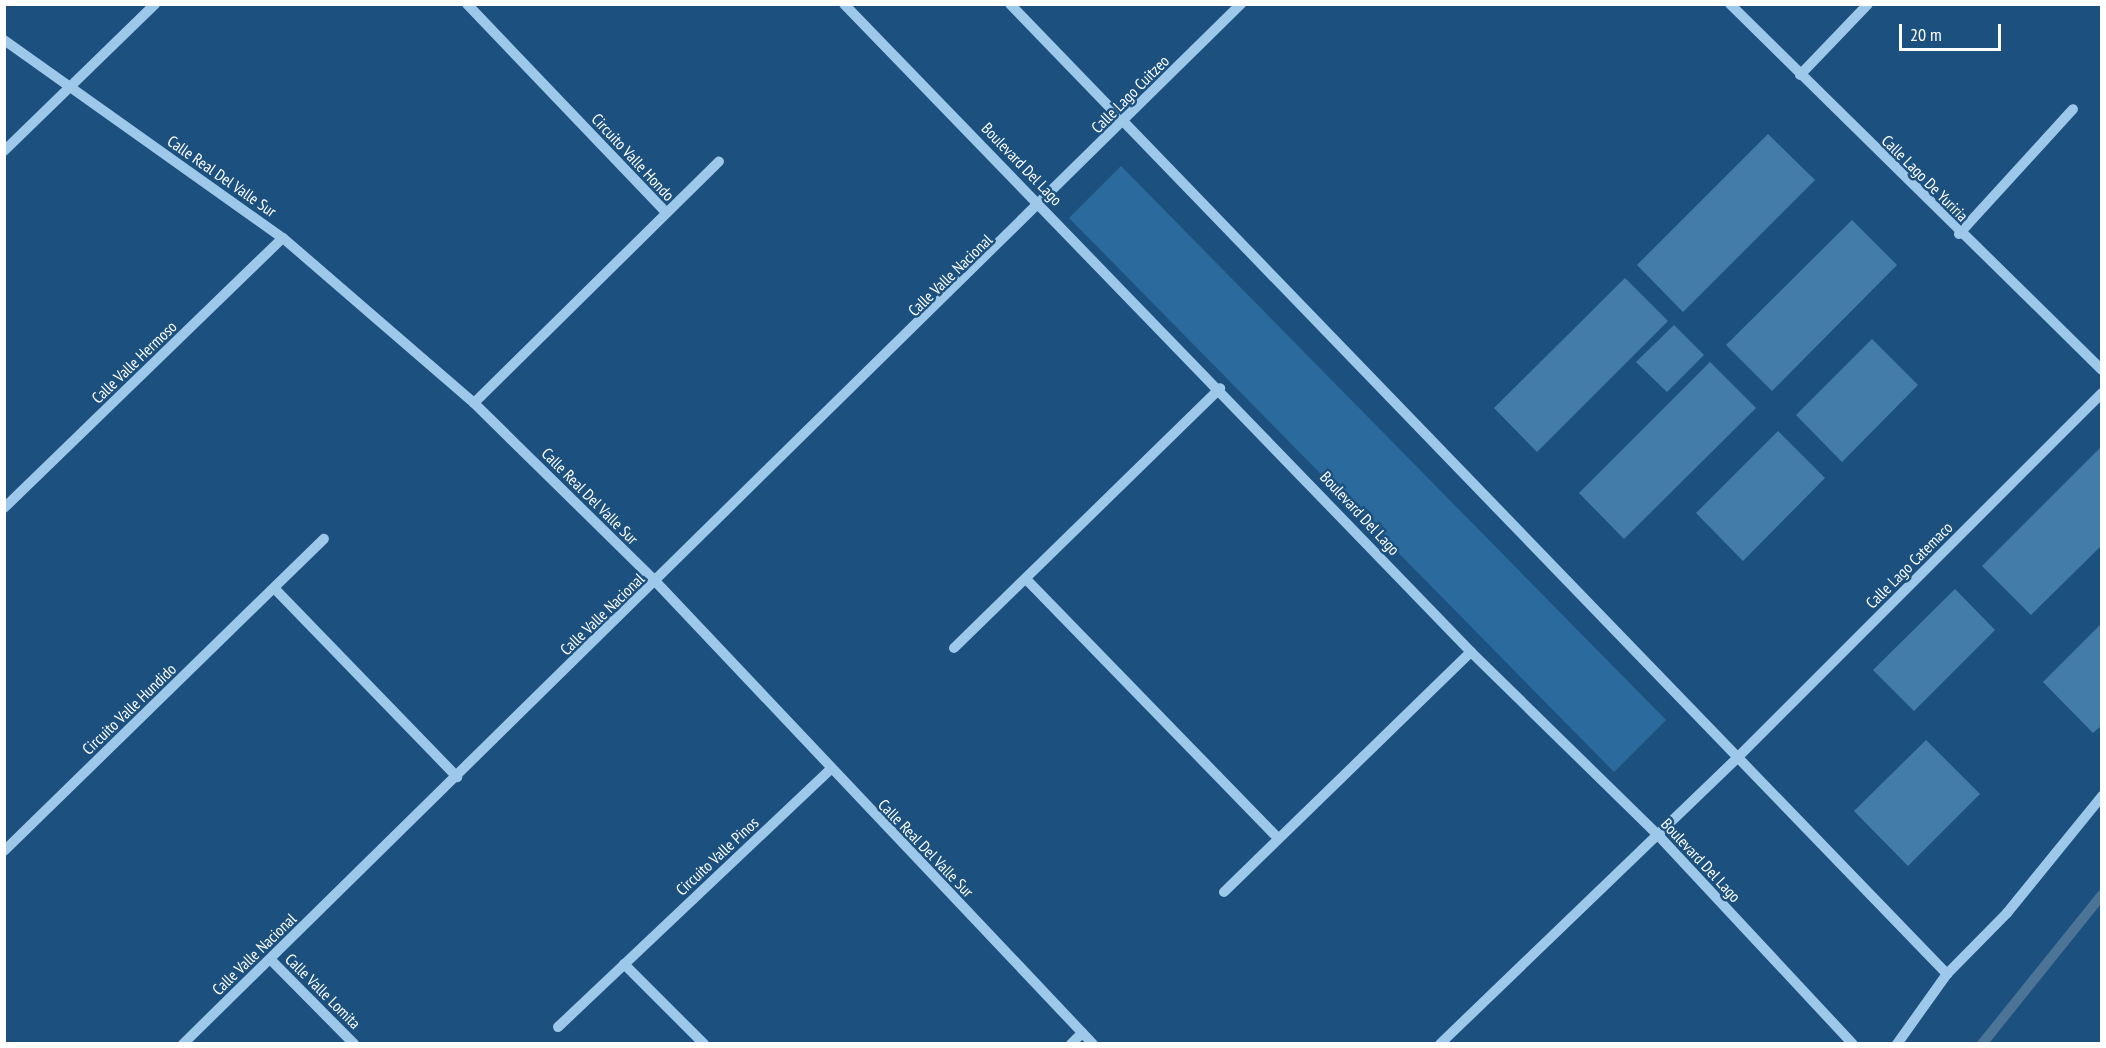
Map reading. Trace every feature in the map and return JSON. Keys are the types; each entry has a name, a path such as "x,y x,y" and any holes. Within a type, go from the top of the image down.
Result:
{"street":[{"path":"4,151 155,4"},
{"name":"Circuito Valle Hondo","path":"466,4 666,212 474,403"},
{"name":"Boulevard Del Lago","path":"844,4 1220,388 1471,652 1657,834 1853,1044"},
{"path":"1010,4 1947,974"},
{"name":"Calle Lago Cuitzeo","path":"1042,206 1123,121 1241,4"},
{"name":"Calle Lago De Yuriria","path":"1730,4 1959,234 2102,370"},
{"path":"1800,75 1868,4"},
{"name":"Calle Real Del Valle Sur","path":"4,40 283,238 474,403 657,583 1093,1044"},
{"path":"1959,234 2073,109"},
{"path":"666,212 719,161"},
{"name":"Calle Valle Nacional","path":"183,1044 1042,206"},
{"name":"Calle Valle Hermoso","path":"4,508 283,238"},
{"path":"954,648 1220,388"},
{"name":"Calle Lago Catemaco","path":"1440,1044 1737,758 2102,393"},
{"name":"Circuito Valle Hundido","path":"4,851 324,539"},
{"path":"1026,579 1278,838"},
{"path":"275,588 457,777"},
{"path":"1224,892 1471,652"},
{"name":"Circuito Valle Pinos","path":"558,1027 831,769"},
{"path":"1897,1044 1947,974 2007,913 2102,796"},
{"name":"Calle Valle Lomita","path":"271,960 354,1044"},
{"path":"624,964 704,1044"},
{"path":"1071,1044 1082,1033"}],"shaded area":[{"path":"1121,166 1666,720 1614,772 1069,218"}],"building":[{"path":"1768,134 1815,180 1683,312 1637,265"},
{"path":"1852,220 1897,265 1772,391 1726,345"},
{"path":"1625,278 1668,321 1537,452 1494,408"},
{"path":"1674,325 1704,355 1667,392 1636,362"},
{"path":"1872,339 1918,385 1842,462 1796,415"},
{"path":"1710,362 1756,408 1624,539 1579,493"},
{"path":"1778,431 1825,478 1743,561 1696,513"},
{"path":"2102,446 2102,545 2031,615 1982,566"},
{"path":"1955,589 1995,630 1914,711 1873,670"},
{"path":"2102,623 2102,725 2093,733 2043,682"},
{"path":"1926,740 1980,794 1908,866 1854,811"}],"waterway":[{"path":"1982,1044 2102,895"}]}
